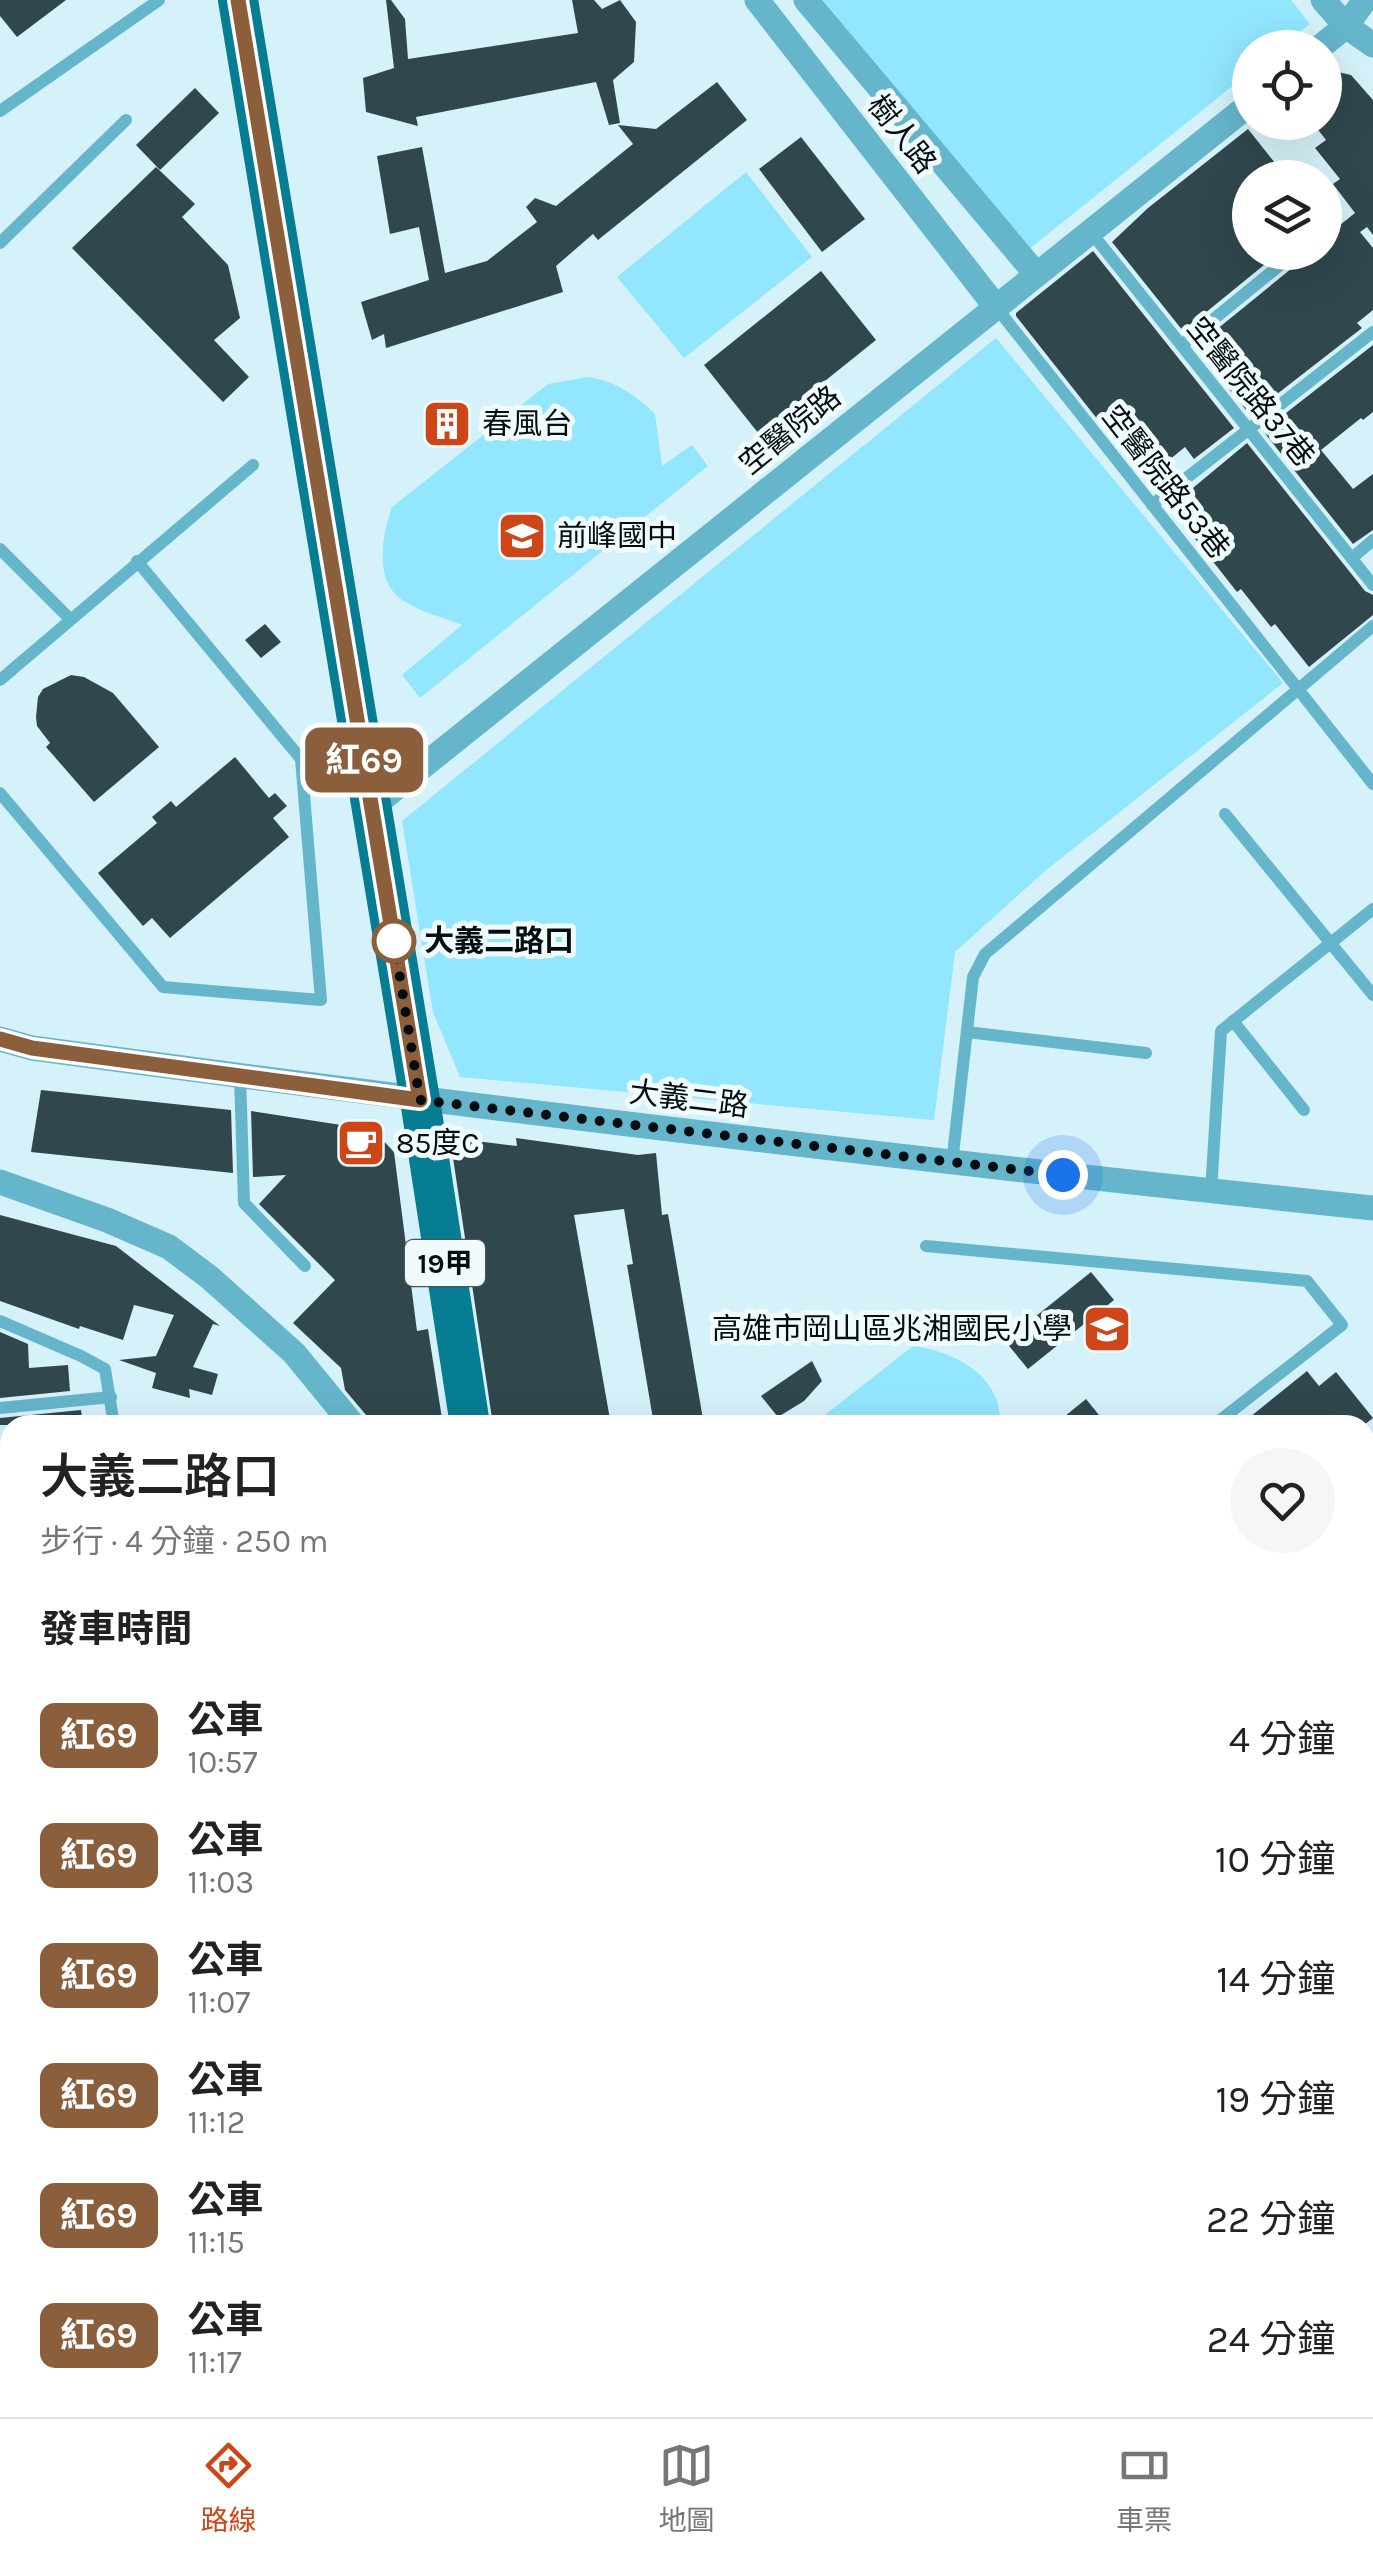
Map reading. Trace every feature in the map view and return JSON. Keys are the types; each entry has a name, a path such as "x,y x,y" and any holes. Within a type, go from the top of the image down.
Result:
{"main road":[{"name":"19甲","path":"238,0 468,1415"}],"street":[{"path":"764,10 796,0"},
{"path":"806,0 1036,274"},
{"path":"1323,0 1373,58"},
{"path":"1341,30 1365,0 1373,4"},
{"name":"樹人路","path":"764,10 996,307"},
{"path":"1346,26 1373,46"},
{"name":"空醫院路","path":"372,807 1232,118"},
{"name":"大義二路","path":"0,1038 32,1048 420,1100 1373,1208"},
{"path":"0,1182 169,1247 294,1353 345,1415"}],"lane":[{"path":"0,111 160,0"},
{"path":"0,244 126,120"},
{"name":"空醫院路37巷","path":"1090,230 1373,585"},
{"path":"1182,345 1274,270"},
{"name":"空醫院路53巷","path":"996,307 1373,784"},
{"path":"1152,505 1373,332"},
{"path":"0,680 253,465"},
{"path":"1352,558 1373,540"},
{"path":"0,549 70,618"},
{"path":"0,792 163,987 321,1000 302,760 137,561"},
{"path":"952,1163 973,977 985,954 1373,626"},
{"path":"1225,814 1373,995"},
{"path":"1211,1191 1220,1031 1373,908"},
{"path":"1233,1021 1304,1110"},
{"path":"968,1032 1146,1054"},
{"path":"240,1076 244,1203 305,1266"},
{"path":"926,1246 1308,1281 1342,1325 1227,1415"},
{"path":"0,1321 105,1369 113,1415"},
{"path":"0,1408 111,1397"}],"shaded area":[{"path":"823,0 1291,0 1310,24 1302,30 1232,30 1232,86 1028,250"},
{"path":"746,172 812,257 684,358 617,277"},
{"path":"996,338 1283,683 1045,871 955,952 934,1120 460,1077 433,1012 402,821"},
{"path":"588,377 624,390 655,414 662,466 692,445 708,466 420,698 402,675 462,625 425,612 394,593 383,557 392,507 548,384"},
{"path":"913,1346 945,1354 973,1369 993,1392 999,1415 825,1415"}],"building":[{"path":"0,0 66,0 17,37 0,16"},
{"path":"386,0 391,0 405,19 408,59 578,33 572,0 594,0 602,9 620,0 636,22 634,62 613,80 620,123 609,125 596,82 416,117 418,126 366,112 363,78 394,68"},
{"path":"1342,73 1351,75 1373,100 1373,235 1367,227 1360,232 1373,248 1373,310 1357,323 1362,328 1250,415 1195,347 1290,270 1342,270 1342,223 1355,213 1342,196 1342,160 1325,160 1315,148 1326,140 1342,140"},
{"path":"717,82 747,120 598,240 593,234 556,266 563,292 386,348 384,334 372,340 361,302 429,280 419,227 390,234 377,156 422,147 445,273 487,261 537,222 526,207 535,198 556,206 633,144 618,125 656,129"},
{"path":"195,88 219,113 160,170 136,145"},
{"path":"801,137 865,219 822,252 759,169"},
{"path":"1234,140 1257,140 1273,160 1232,160 1232,270 1258,270 1183,331 1112,242 1148,208"},
{"path":"156,167 195,204 182,217 228,265 240,318 214,340 249,377 223,402 72,248"},
{"path":"1093,251 1234,428 1194,459 1185,447 1152,474 1135,453 1128,458 1016,316"},
{"path":"821,271 876,340 759,434 704,365"},
{"path":"1373,345 1373,412 1321,450 1353,489 1373,474 1373,530 1353,544 1263,431"},
{"name":"春風台","path":"455,402 470,421 439,446 424,427"},
{"path":"1247,443 1365,591 1373,595 1373,615 1309,667 1275,624 1271,627 1241,589 1237,592 1170,507"},
{"path":"265,624 281,642 261,658 245,640"},
{"path":"71,675 84,677 113,693 159,747 94,802 46,747 50,743 37,726 38,697 43,689"},
{"path":"235,757 269,798 275,793 287,806 273,818 289,837 170,938 152,918 143,926 98,873 157,823 152,817 171,801 176,807"},
{"path":"41,1090 231,1110 233,1173 31,1152"},
{"path":"251,1111 367,1129 394,1152 417,1331 428,1329 441,1415 366,1415 345,1390 341,1368 293,1323 335,1280 259,1204 286,1175 253,1177"},
{"path":"516,1138 638,1155 656,1153 662,1215 668,1214 702,1415 652,1415 627,1265 633,1264 624,1209 574,1215 609,1415 492,1415 452,1151 460,1139 517,1146"},
{"path":"0,1215 116,1246 220,1326 213,1324 193,1367 218,1374 212,1395 189,1389 190,1398 152,1388 156,1373 119,1360 156,1356 174,1315 134,1305 123,1340 0,1301"},
{"path":"1091,1272 1114,1300 1028,1369 1005,1341"},
{"path":"0,1332 28,1344 29,1368 68,1365 70,1391 0,1398"},
{"path":"812,1361 822,1381 804,1401 781,1415 776,1415 761,1396"},
{"path":"1307,1371 1319,1386 1336,1372 1371,1415 1252,1415"},
{"path":"1086,1399 1099,1415 1066,1415"},
{"path":"81,1410 82,1415 30,1415"}],"bus line":[{"name":"紅69","path":"0,1039 32,1048 420,1100 238,0"}],"place":[{"name":"春風台","path":"447,424"},
{"name":"前峰國中","path":"522,536"},
{"name":"大義二路口","path":"394,941"},
{"name":"85度C","path":"361,1143"},
{"name":"高雄市岡山區兆湘國民小學","path":"1107,1329"}],"route":[{"path":"394,941 420,1100 1063,1175"}]}
